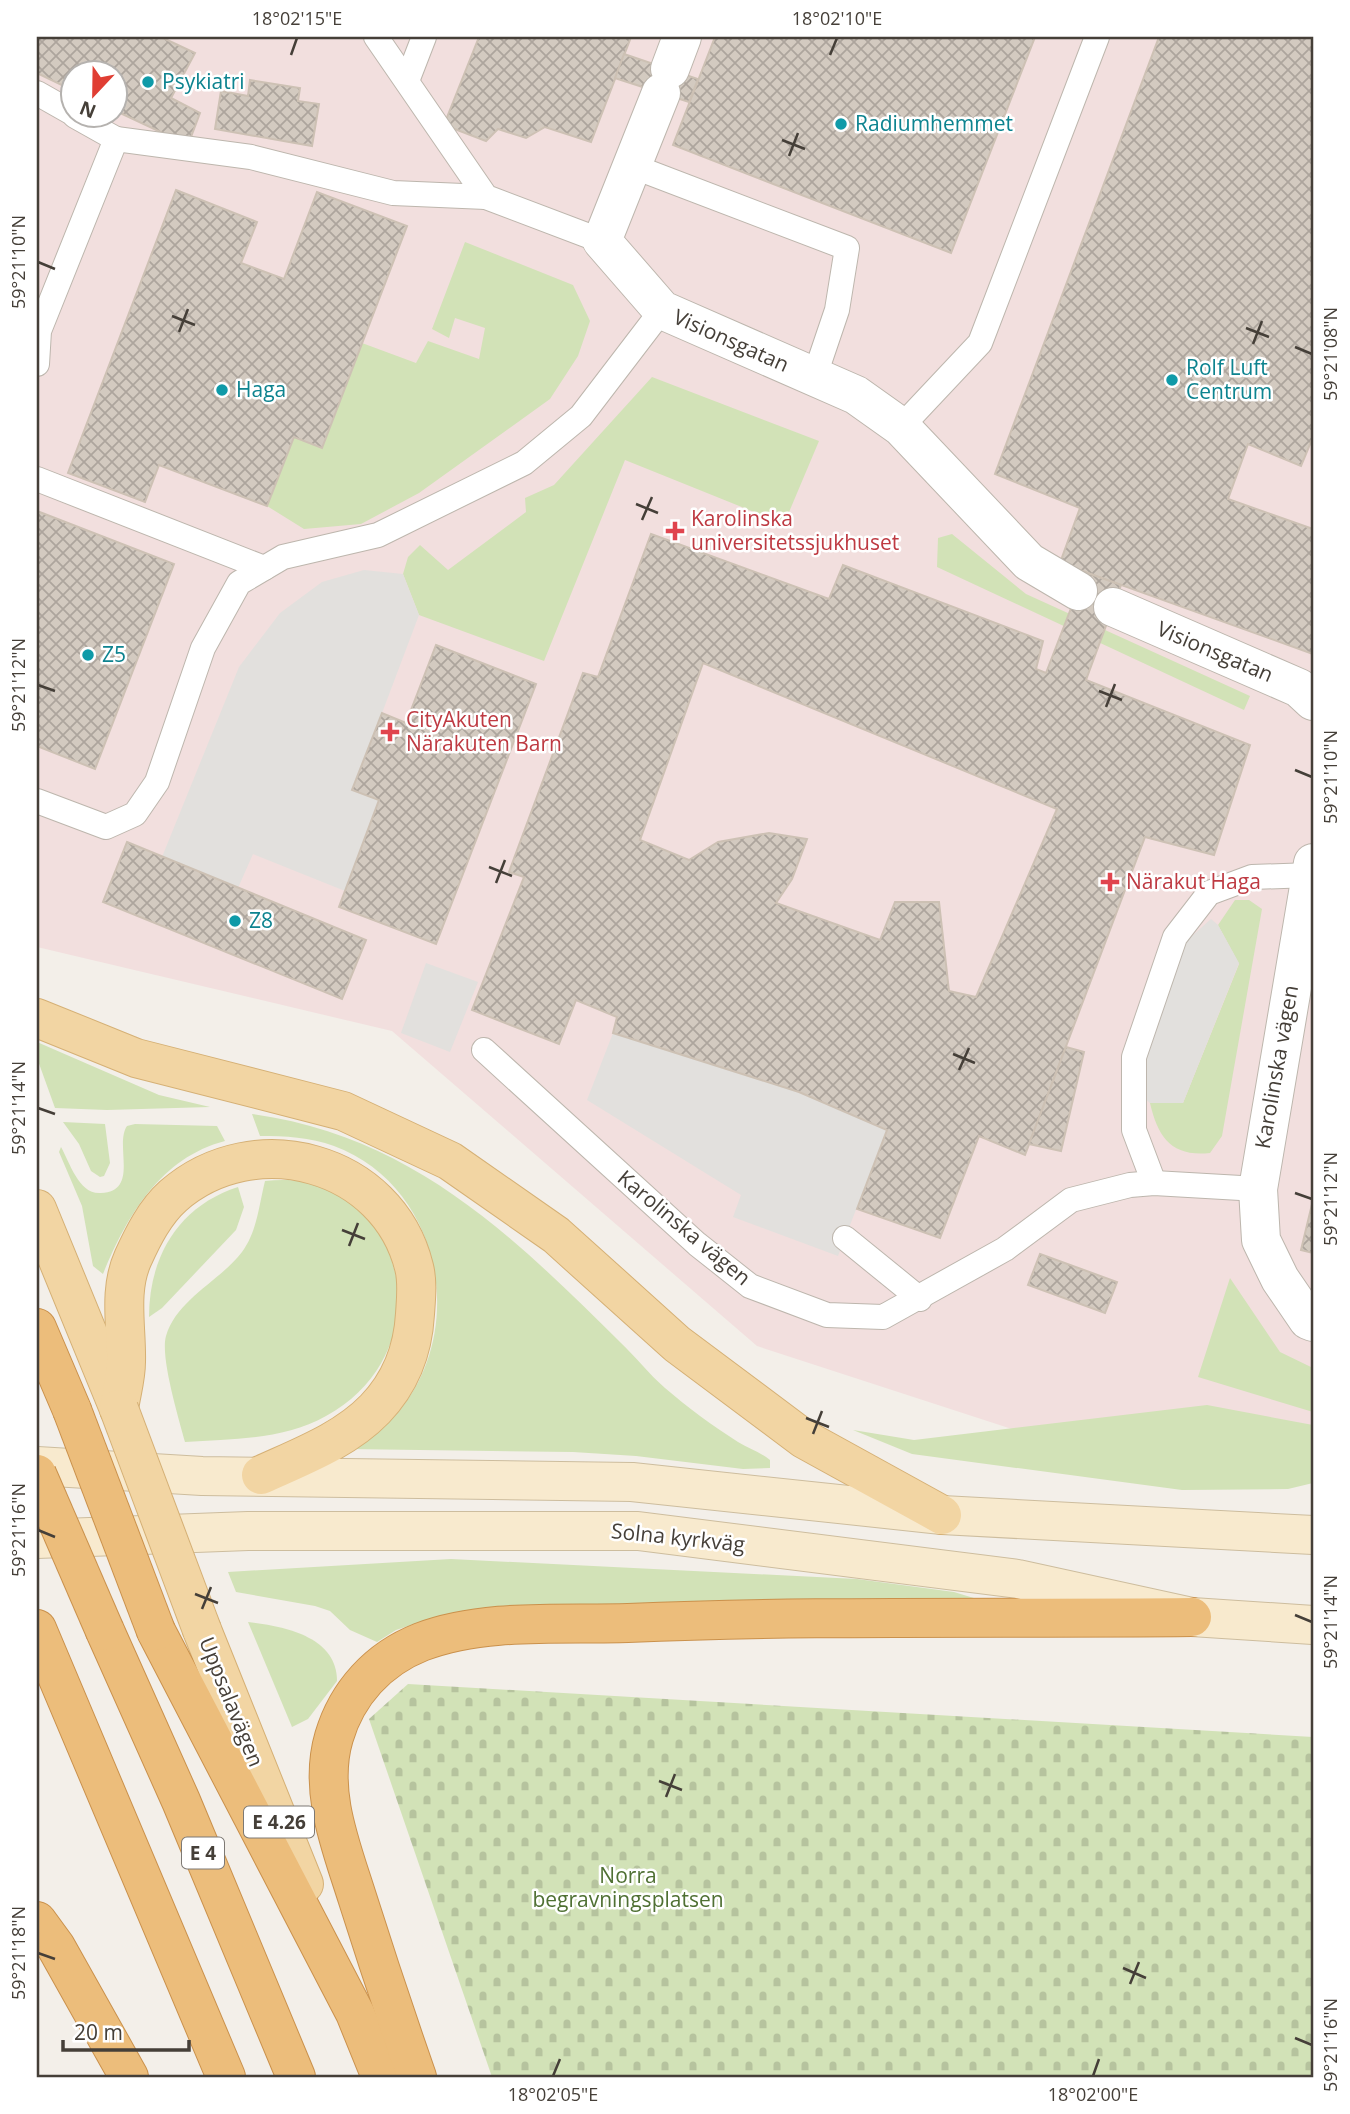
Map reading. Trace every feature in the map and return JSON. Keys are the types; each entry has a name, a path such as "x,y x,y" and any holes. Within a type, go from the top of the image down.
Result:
{"highway":[{"path":"37,1328 72,1410 156,1632 355,2013"},
{"name":"E 4","path":"37,1474 181,1801 296,2077"},
{"path":"417,2077 368,1937 331,1804 328,1773 334,1737 348,1703 367,1677 396,1654 422,1642 469,1630 492,1628 703,1620 1192,1617"},
{"path":"37,1629 226,2077"},
{"path":"37,1921 56,1947 130,2077"},
{"name":"Uppsalavägen","path":"355,2013 381,2077"}],"main road":[{"path":"37,1018 136,1058 344,1111 450,1161 556,1235 677,1344 804,1439 942,1516"},
{"path":"119,1409 126,1364 127,1274 142,1239 165,1205 204,1177 248,1161 296,1160 337,1172 364,1188 382,1205 398,1226 410,1255 415,1269 416,1302 409,1353 395,1383 373,1412 332,1441 261,1475"},
{"name":"Uppsalavägen","path":"37,1209 119,1409 202,1630 355,2013"}],"street":[{"path":"602,241 671,66"},
{"name":"Visionsgatan","path":"602,241 662,310 856,395 901,428 1029,562 1078,591"},
{"name":"Visionsgatan","path":"1113,607 1299,688 1313,701"},
{"name":"Karolinska vägen","path":"1312,869 1258,1189 1261,1240 1280,1279 1308,1320 1313,1322"},
{"path":"37,1465 202,1476 632,1482 942,1516 1313,1535"},
{"name":"Solna kyrkväg","path":"37,1539 247,1531 638,1531 1018,1579 1192,1617 1313,1625"}],"lane":[{"path":"376,37 486,197"},
{"path":"407,81 424,37"},
{"path":"901,428 980,343 1097,37"},
{"path":"37,93 60,107"},
{"path":"37,364 39,331 116,139 100,130"},
{"name":"Visionsgatan","path":"116,139 251,157 393,192 486,197 602,241"},
{"path":"632,166 848,248 837,310 814,378"},
{"path":"37,801 106,827 135,814 157,782 203,648 239,583 283,557 377,535 524,463 580,416 662,310"},
{"path":"37,479 264,568"},
{"path":"1154,1183 1134,1130 1134,1057 1175,937 1209,893 1252,877 1312,869"},
{"name":"Karolinska vägen","path":"484,1050 697,1244 750,1286 827,1315 883,1317 920,1299 1005,1249 1071,1200 1130,1185 1154,1183 1258,1189"},
{"path":"845,1238 920,1299"}],"shaded area":[{"name":"Karolinska universitetssjukhuset","path":"37,37 1313,37 1313,1439 1092,1455 757,1346 392,1031 37,947"},
{"path":"364,570 403,574 419,615 353,790 379,800 345,891 253,854 238,888 162,857 239,667 280,613 322,582"},
{"path":"1211,919 1218,925 1239,963 1183,1103 1150,1103 1143,1097 1143,1055 1183,944"},
{"path":"426,963 478,982 450,1052 401,1033"},
{"path":"613,1033 799,1092 887,1130 838,1256 733,1217 741,1195 587,1100"}],"green space":[{"path":"465,242 573,285 590,321 578,356 550,399 419,493 361,524 304,529 267,506 294,437 322,447 362,343 416,363 428,341 479,359 485,328 455,318 449,338 432,329"},
{"path":"652,377 819,441 784,524 625,460 544,661 419,615 403,574 408,557 420,545 448,570 526,512 525,498 554,485"},
{"path":"952,534 1026,594 1250,696 1244,710 937,567 938,538"},
{"path":"1235,900 1249,900 1262,909 1222,1136 1210,1153 1186,1152 1176,1148 1162,1135 1150,1103 1183,1103 1239,964 1218,925"},
{"path":"37,1042 159,1095 210,1107 107,1110 55,1108 37,1058"},
{"path":"252,1114 309,1126 361,1144 410,1167 455,1196 498,1228 539,1264 665,1388 719,1429 770,1460 770,1468 743,1469 636,1456 573,1452 347,1449 395,1416 418,1382 432,1344 437,1304 433,1264 421,1227 400,1193 371,1166 325,1143 260,1136"},
{"path":"63,1122 105,1124 110,1163 104,1176 100,1177 91,1171 79,1144"},
{"path":"127,1126 217,1126 225,1141 202,1149 164,1175 135,1211 103,1274 93,1266 82,1206 59,1152 61,1147 76,1177 87,1189 101,1193 113,1190 120,1184 123,1176 124,1134"},
{"path":"265,1181 312,1183 350,1201 377,1230 394,1267 398,1307 388,1348 365,1386 326,1416 310,1424 257,1437 185,1442 168,1373 166,1336 179,1311 242,1252 257,1218"},
{"path":"238,1187 244,1207 236,1230 162,1308 149,1317 155,1274 171,1236 199,1207"},
{"path":"1230,1278 1280,1352 1313,1368 1313,1412 1198,1377"},
{"path":"1207,1405 1313,1425 1313,1483 1288,1489 1182,1490 912,1454 853,1430 914,1440"},
{"path":"451,1559 857,1579 954,1592 1000,1606 426,1620 396,1630 377,1642 350,1630 330,1611 236,1592 228,1572"},
{"path":"248,1622 306,1636 328,1653 335,1666 337,1681 308,1719 292,1727"},
{"name":"Norra begravningsplatsen","path":"408,1684 1313,1737 1313,2077 492,2077 369,1719"}],"building":[{"name":"Psykiatri","path":"37,37 161,37 195,53 171,98 200,113 188,145 130,118 130,60 60,60 60,84 37,73"},
{"path":"479,37 631,37 591,142 545,127 526,138 498,129 486,141 444,125"},
{"name":"Radiumhemmet","path":"715,37 1035,37 951,253 673,145"},
{"name":"Rolf Luft Centrum","path":"1159,37 1313,37 1313,437 1301,466 1248,444 1228,499 1313,529 1313,654 1060,563 1080,508 995,474"},
{"path":"624,54 698,79 689,102 615,78"},
{"path":"250,80 300,88 298,101 319,104 312,146 215,129 221,91 248,96"},
{"name":"Haga","path":"176,190 257,222 241,263 284,279 317,192 407,226 322,448 294,437 267,506 159,465 145,502 68,473"},
{"name":"Z5","path":"37,511 174,564 95,769 37,746"},
{"path":"651,534 829,599 843,565 1043,641 1036,669 1046,673 1085,572 1121,585 1086,680 1250,745 1214,855 1145,837 1025,1155 979,1136 940,1238 857,1209 887,1130 799,1092 613,1033 617,1017 576,1000 559,1044 472,1010 524,877 509,872 583,673 598,677","holes":["703,663 1057,809 976,997 949,991 939,902 895,902 880,940 776,903 792,879 807,839 769,833 718,842 689,860 640,840"]},
{"path":"436,645 536,684 436,944 339,907 379,800 352,790 382,713 406,723"},
{"name":"Z8","path":"127,842 366,940 342,999 103,902"},
{"path":"1066,1047 1084,1052 1061,1151 1029,1144"},
{"path":"1313,1200 1313,1253 1301,1250"},
{"path":"1040,1254 1117,1282 1105,1313 1028,1285"}],"place":[{"name":"Psykiatri","path":"148,82"},
{"name":"Radiumhemmet","path":"841,124"},
{"name":"Rolf Luft Centrum","path":"1172,380"},
{"name":"Haga","path":"222,390"},
{"name":"Karolinska universitetssjukhuset","path":"675,531"},
{"name":"Z5","path":"88,655"},
{"name":"CityAkuten Närakuten Barn","path":"390,732"},
{"name":"Närakut Haga","path":"1110,882"},
{"name":"Z8","path":"235,921"}]}
